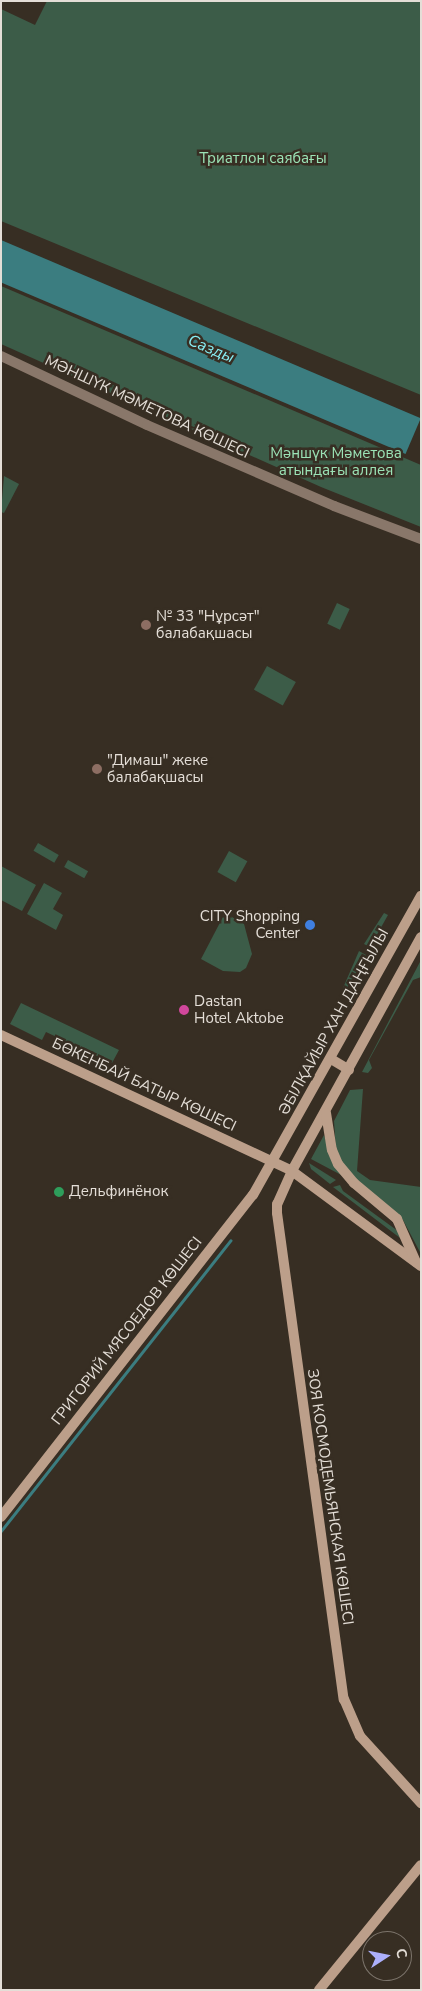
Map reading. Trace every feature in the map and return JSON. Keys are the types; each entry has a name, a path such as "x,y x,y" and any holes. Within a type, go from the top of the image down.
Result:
{"main road":[{"name":"ӘБІЛҚАЙЫР ХАН ДАҢҒЫЛЫ","path":"274,1163 421,896"},
{"path":"292,1171 421,937"},
{"name":"БӨКЕНБАЙ БАТЫР КӨШЕСІ","path":"1,1035 292,1171 418,1264"},
{"path":"331,1059 349,1070"},
{"path":"326,1112 332,1150 338,1164 347,1176 397,1218 418,1264"},
{"name":"ГРИГОРИЙ МЯСОЕДОВ КӨШЕСІ","path":"1,1516 253,1195 274,1163"},
{"name":"ЗОЯ КОСМОДЕМЬЯНСКАЯ КӨШЕСІ","path":"292,1171 277,1204 278,1235 338,1672 344,1699 360,1736 421,1802"},
{"path":"320,1990 421,1865"}],"street":[{"name":"МӘНШҮК МӘМЕТОВА КӨШЕСІ","path":"1,356 174,437 334,506 421,540"}],"green space":[{"name":"Триатлон саябағы","path":"47,1 421,1 421,395 1,221 1,9 35,25"},
{"name":"Мәншүк Мәметова атындағы аллея","path":"1,286 421,465 421,527 321,487 1,344"},
{"path":"4,476 19,484 4,513 1,512"},
{"path":"337,603 350,609 340,630 327,624"},
{"path":"267,666 296,682 283,706 254,690"},
{"path":"38,843 59,855 54,863 34,851"},
{"path":"229,851 247,861 236,882 217,872"},
{"path":"68,860 88,871 84,878 64,867"},
{"path":"1,866 36,885 22,911 1,900"},
{"path":"44,883 62,893 53,909 63,915 56,930 27,914"},
{"path":"225,913 244,924 252,954 246,968 240,972 223,971 201,959"},
{"path":"384,913 388,915 370,947 364,944"},
{"path":"359,951 366,955 346,990 343,988"},
{"path":"421,960 421,977 413,980 369,1060 372,1068 368,1073 362,1072"},
{"path":"21,1003 119,1050 112,1063 46,1032 42,1040 10,1024"},
{"path":"363,1089 357,1171 370,1180 421,1187 421,1254 403,1220 347,1173 336,1151 334,1121 350,1090"},
{"path":"324,1135 331,1157 343,1176 311,1159"},
{"path":"309,1163 336,1180 330,1184 311,1169"},
{"path":"340,1185 343,1191 402,1234 408,1244 333,1187"}],"water":[{"name":"Сазды","path":"1,240 421,418 406,454 1,282"}],"waterway":[{"path":"1,1531 230,1241"}],"place":[{"name":"№ 33 \"Нұрсәт\" балабақшасы","path":"146,625"},
{"name":"\"Димаш\" жеке балабақшасы","path":"97,769"},
{"name":"CITY Shopping Center","path":"310,925"},
{"name":"Dastan Hotel Aktobe","path":"184,1010"},
{"name":"Дельфинёнок","path":"59,1192"}]}
